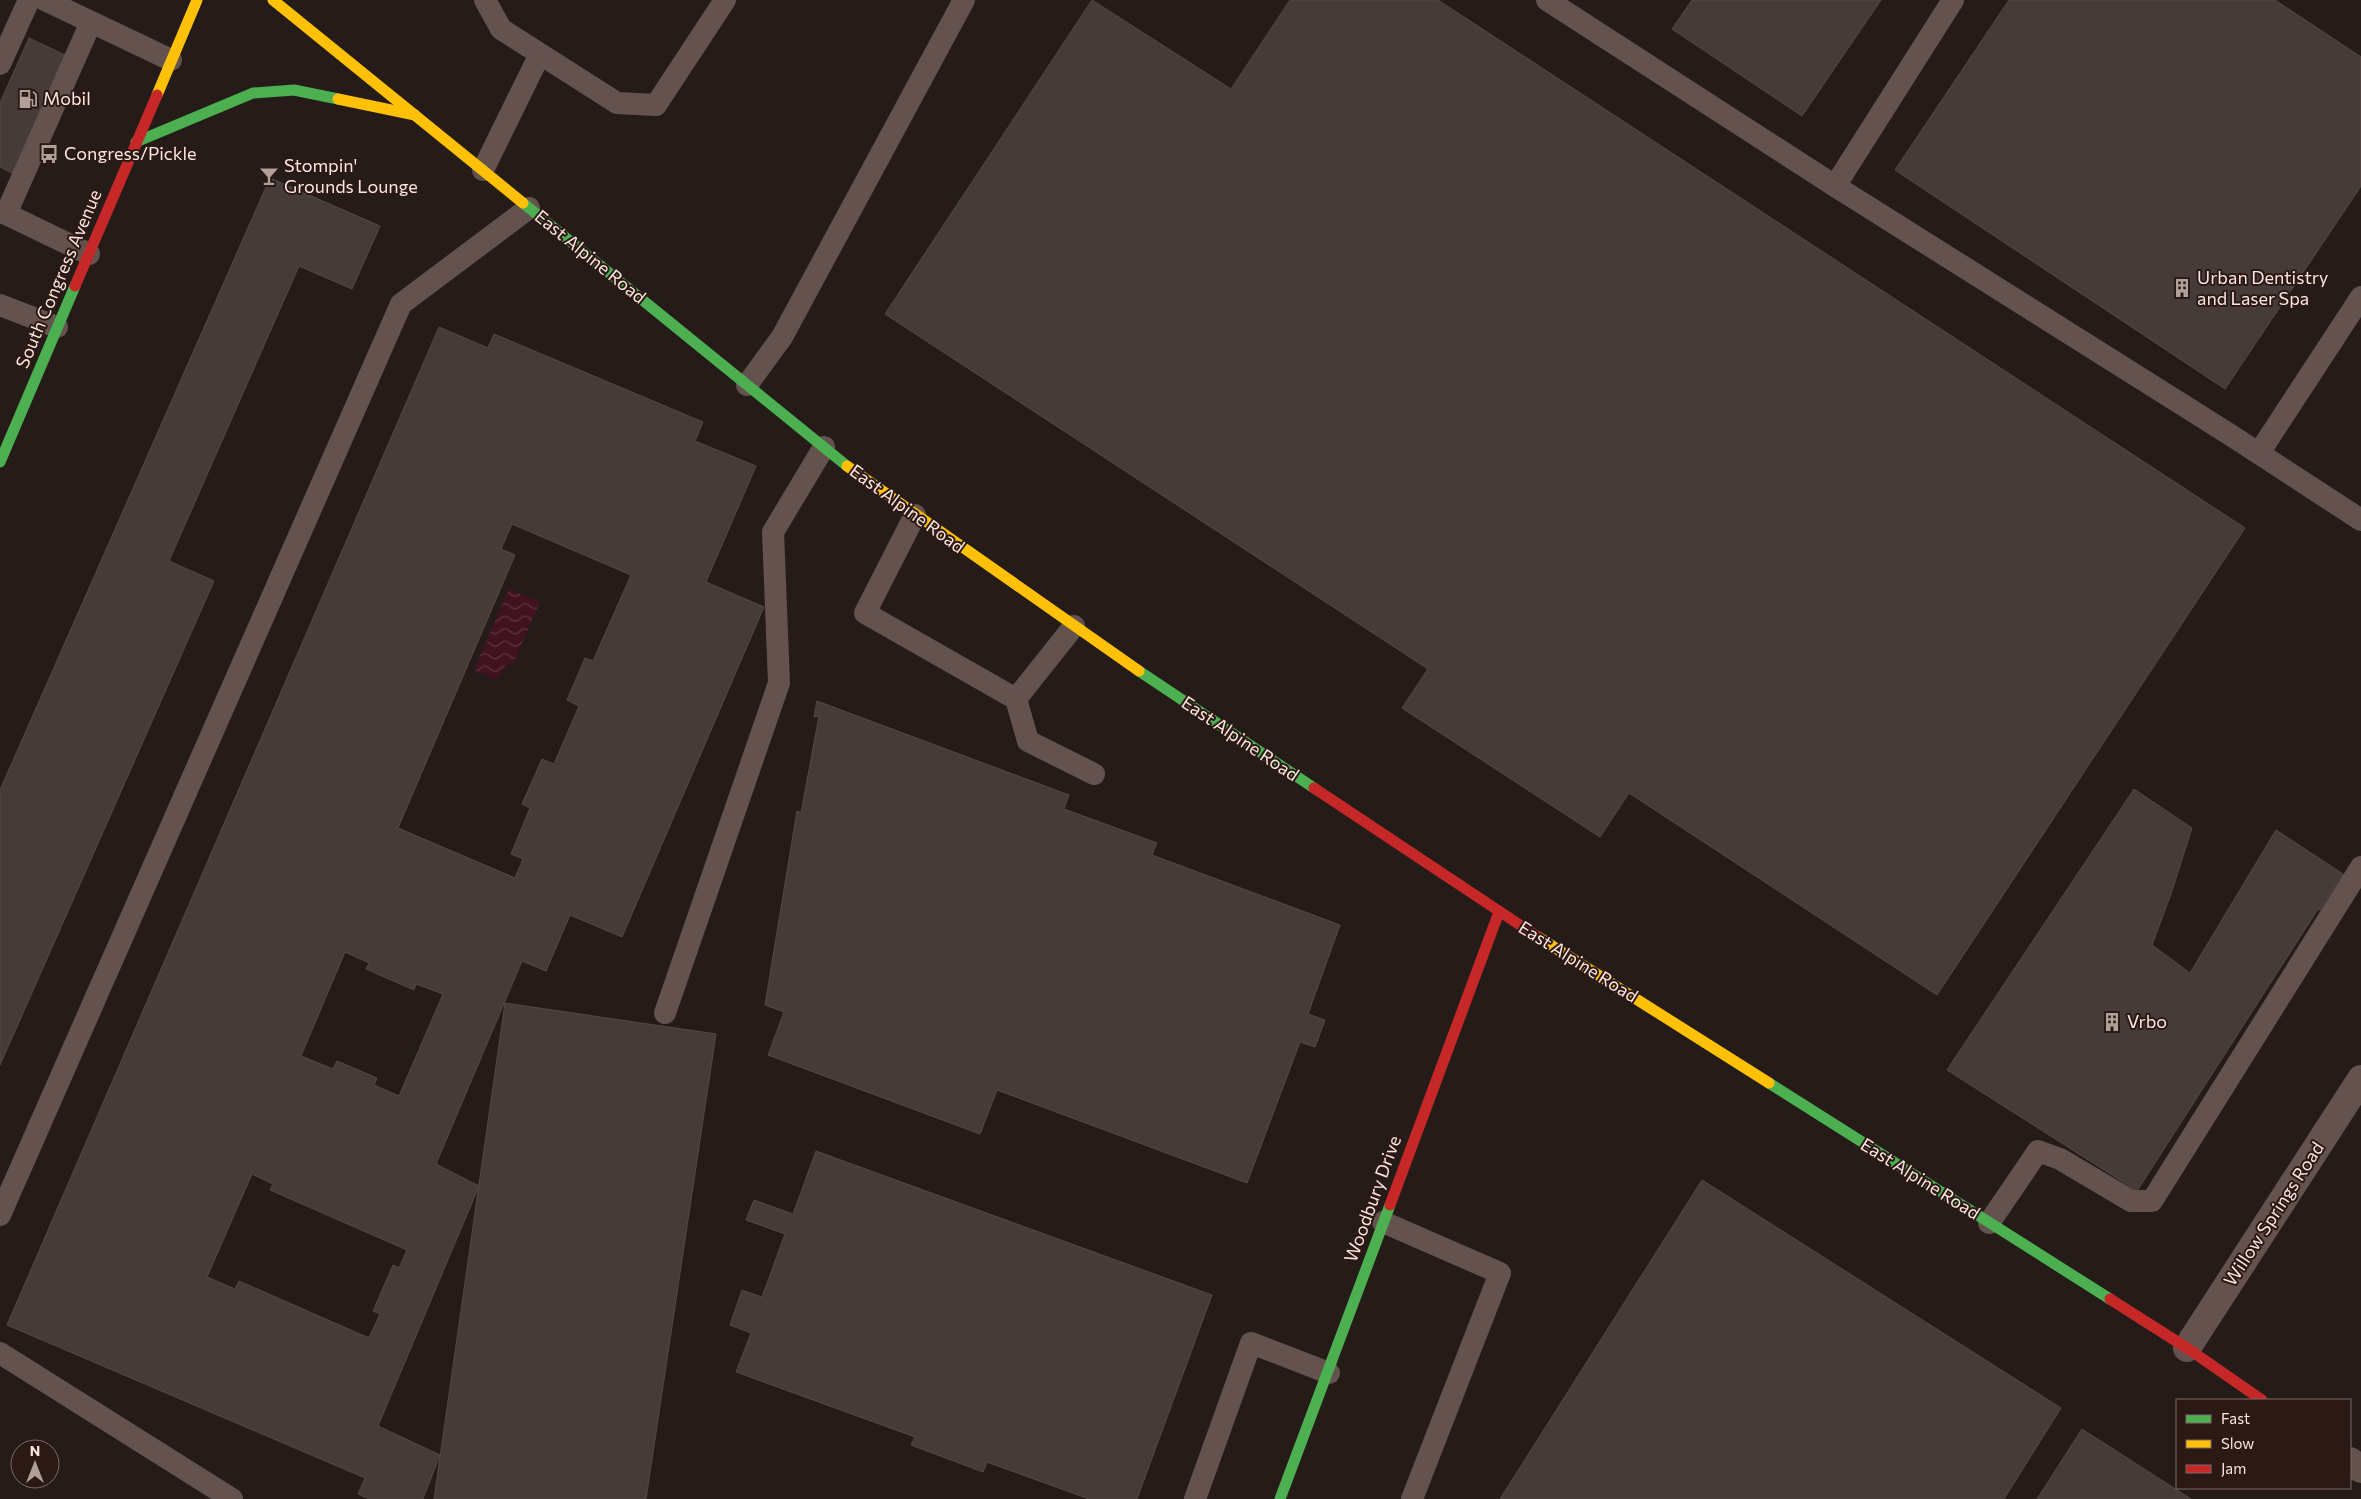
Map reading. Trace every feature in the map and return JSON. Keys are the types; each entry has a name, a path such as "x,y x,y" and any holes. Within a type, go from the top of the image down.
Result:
{"street":[{"name":"South Congress Avenue","path":"0,462 197,0"},
{"name":"East Alpine Road","path":"274,0 824,447 915,515 1074,626 1498,912 2187,1348 2261,1399"},
{"path":"136,142 254,93 294,90 414,115"},
{"name":"Woodbury Drive","path":"1280,1499 1329,1373 1498,912"},
{"name":"Willow Springs Road","path":"2187,1348 2361,1079"}],"lane":[{"path":"0,64 29,0"},
{"path":"45,0 172,60"},
{"path":"485,0 501,29 617,104 656,105 725,0"},
{"path":"747,385 782,337 964,0"},
{"path":"1547,0 1835,186 2361,520"},
{"path":"1835,186 1953,0"},
{"path":"89,254 3,213 91,22"},
{"path":"483,170 540,54"},
{"path":"0,1215 401,304 529,208"},
{"path":"2259,454 2361,297"},
{"path":"0,305 57,327"},
{"path":"665,1013 779,683 773,532 824,447"},
{"path":"915,515 865,613 1016,699 1028,741 1094,774"},
{"path":"1016,699 1074,626"},
{"path":"1989,1223 2038,1152 2060,1159 2131,1201 2152,1201 2361,867"},
{"path":"1383,1222 1500,1273 1412,1499"},
{"path":"1195,1499 1251,1343 1329,1373"},
{"path":"0,1353 232,1499"}],"water":[{"path":"509,589 540,602 513,664 506,665 496,680 474,670"}],"building":[{"path":"1092,0 1231,89 1290,0 1438,0 2245,528 1937,995 1629,793 1600,837 1402,708 1428,669 885,314"},
{"path":"1692,0 1881,0 1802,116 1672,29"},
{"name":"Urban Dentistry and Laser Spa","path":"2009,0 2275,0 2361,57 2361,186 2225,389 1895,170"},
{"path":"29,38 71,58 16,175 0,167 0,103"},
{"path":"270,178 380,226 352,289 299,266 169,561 214,581 0,1065 0,790"},
{"path":"439,327 488,348 494,334 703,422 695,441 756,466 706,582 764,607 622,937 570,915 546,971 522,961 436,1164 479,1186 378,1426 440,1455 423,1499 369,1499 358,1494 365,1478 7,1325","holes":["512,524 631,575 593,661 585,658 567,700 579,706 554,764 542,759 522,804 530,808 511,854 523,859 515,878 398,828 515,555 501,549","345,952 369,963 366,969 414,990 416,984 443,994 399,1096 374,1085 377,1078 337,1061 333,1069 301,1056","252,1174 273,1184 270,1190 407,1250 399,1268 393,1265 373,1311 380,1314 369,1338 239,1281 235,1289 207,1277"]},
{"path":"817,701 1069,795 1064,809 1157,843 1152,855 1340,925 1308,1014 1325,1020 1315,1047 1300,1042 1247,1183 997,1090 980,1134 768,1055 784,1012 765,1005 797,811 801,813 819,716 814,717"},
{"name":"Vrbo","path":"2134,789 2192,828 2152,945 2190,973 2276,830 2343,874 2320,910 2318,909 2137,1191 1947,1070"},
{"path":"505,1003 716,1034 646,1499 434,1499"},
{"path":"816,1151 1212,1295 1137,1499 1089,1499 987,1462 983,1472 911,1445 915,1437 736,1372 751,1333 730,1325 742,1290 762,1297 785,1234 746,1220 754,1200 793,1214"},
{"path":"1702,1180 2061,1408 2004,1499 1500,1499"},
{"path":"2082,1429 2191,1499 2037,1499"}],"traffic: fast":[{"path":"136,142 253,93 294,90 338,99"},
{"path":"523,203 847,466"},
{"path":"0,462 75,286"},
{"path":"1139,671 1314,788"},
{"path":"1769,1083 2110,1299"},
{"path":"1280,1499 1390,1205"}],"traffic: slow":[{"path":"157,95 197,0"},
{"path":"273,0 523,203"},
{"path":"338,99 415,115"},
{"path":"847,466 1139,671"},
{"path":"1538,937 1769,1083"}],"traffic: jam":[{"path":"75,286 157,95"},
{"path":"1314,788 1538,937"},
{"path":"1390,1205 1499,912"},
{"path":"2110,1299 2187,1348 2261,1399"}],"place":[{"name":"Mobil","path":"28,99"},
{"name":"Congress/Pickle","path":"49,154"},
{"name":"Stompin' Grounds Lounge","path":"269,176"},
{"name":"Urban Dentistry and Laser Spa","path":"2182,288"},
{"name":"Vrbo","path":"2112,1022"}]}
